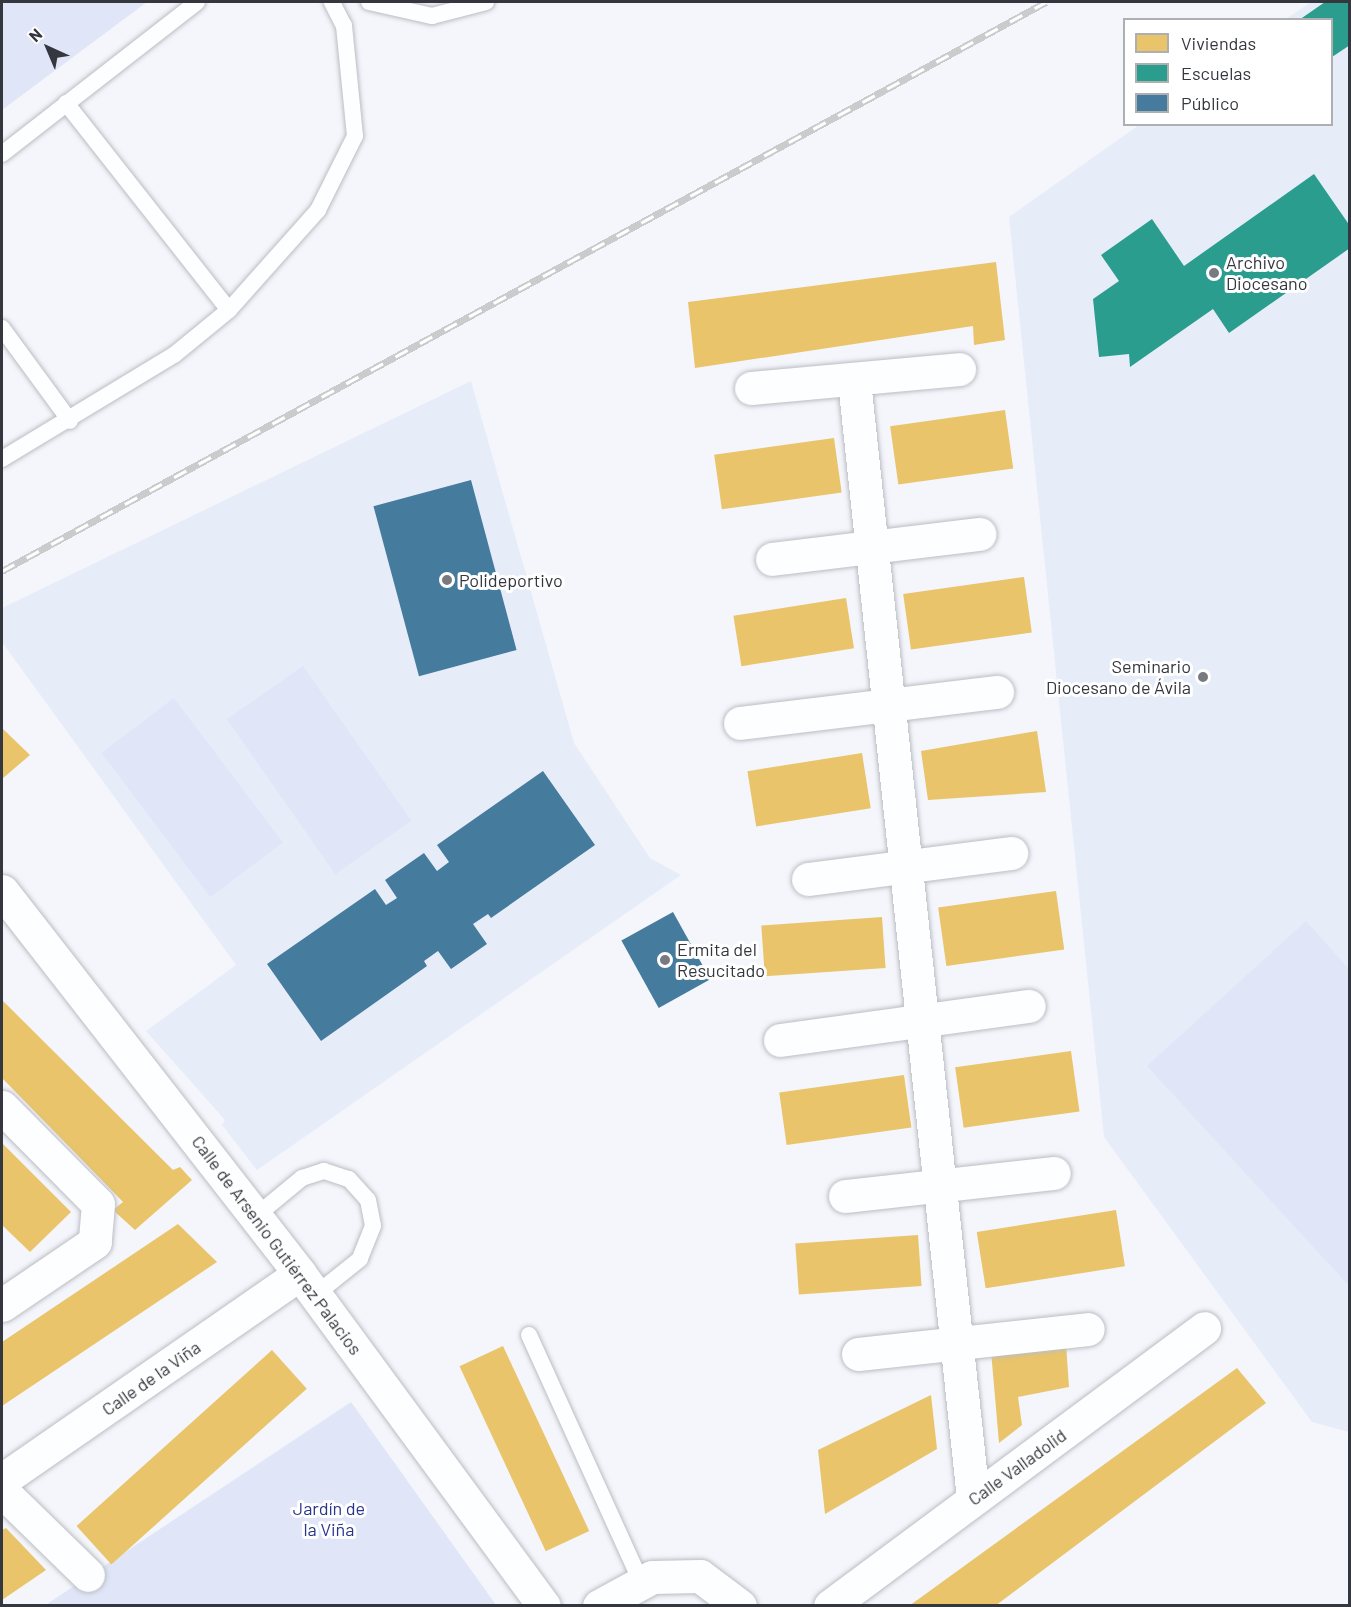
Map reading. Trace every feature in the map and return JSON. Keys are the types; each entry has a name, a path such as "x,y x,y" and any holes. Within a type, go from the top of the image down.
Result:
{"street":[{"path":"751,388 854,381 959,369"},
{"path":"854,381 973,1499"},
{"path":"772,559 871,544 979,534"},
{"path":"740,723 997,692"},
{"path":"808,879 1011,853"},
{"name":"Calle de Arsenio Gutiérrez Palacios","path":"2,891 256,1216 544,1605"},
{"path":"780,1040 922,1023 1029,1006"},
{"path":"2,1107 98,1204 95,1242 2,1305"},
{"path":"845,1196 1054,1173"},
{"name":"Calle de la Viña","path":"2,1480 308,1285"},
{"name":"Calle Valladolid","path":"830,1605 1204,1328"},
{"path":"858,1354 1088,1329"},
{"path":"2,1491 88,1575"},
{"path":"599,1605 641,1582 700,1576 740,1605"}],"lane":[{"path":"2,154 197,2"},
{"path":"2,459 70,421 174,355 229,310 318,210 355,136 344,26 332,2"},
{"path":"369,2 432,16 486,2"},
{"path":"66,103 229,310"},
{"path":"2,328 70,421"},
{"path":"256,1216 302,1178 324,1171 349,1179 368,1200 373,1226 360,1259 308,1285"},
{"path":"529,1335 641,1582"}],"shaded area":[{"name":"Seminario Diocesano de Ávila","path":"1311,2 1349,2 1349,1432 1312,1422 1104,1137 1009,217 1138,126 1333,126 1333,18 1287,18"},
{"path":"471,381 574,743 650,858 681,875 257,1170 222,1125 225,1120 146,1031 236,965 2,642 2,608"}],"green space":[{"path":"2,2 147,2 2,110"},
{"path":"303,666 411,821 335,874 227,719"},
{"path":"174,698 283,843 210,897 101,753"},
{"path":"1306,921 1349,969 1349,1286 1147,1066"},
{"name":"Jardín de la Viña","path":"351,1402 496,1605 44,1606"}],"building: Viviendas":[{"path":"996,262 1005,340 974,345 973,326 695,368 688,302"},
{"path":"1005,410 1013,468 898,485 890,426"},
{"path":"834,438 842,492 722,509 714,455"},
{"path":"1024,577 1032,632 911,649 903,594"},
{"path":"846,598 854,648 741,666 733,616"},
{"path":"2,728 30,755 2,779"},
{"path":"1037,731 1046,792 928,800 921,751"},
{"path":"862,753 871,808 756,826 747,771"},
{"path":"1056,891 1064,949 946,966 938,908"},
{"path":"882,917 886,968 765,976 761,925"},
{"path":"2,1000 173,1170 180,1167 192,1180 135,1230 113,1210 123,1202 2,1078"},
{"path":"1071,1051 1079,1111 964,1128 955,1067"},
{"path":"904,1075 911,1127 787,1145 779,1093"},
{"path":"2,1143 71,1212 30,1252 2,1225"},
{"path":"1116,1210 1125,1266 986,1288 977,1232"},
{"path":"178,1224 217,1262 2,1406 2,1342"},
{"path":"918,1235 922,1286 799,1294 795,1244"},
{"path":"1066,1344 1069,1387 1018,1397 1022,1425 999,1443 991,1351"},
{"path":"503,1346 589,1531 546,1551 459,1366"},
{"path":"272,1350 307,1389 111,1565 77,1526"},
{"path":"1237,1368 1266,1403 995,1606 909,1606"},
{"path":"931,1395 937,1449 825,1514 818,1450"},
{"path":"6,1528 46,1570 2,1600 2,1530"}],"building: Escuelas":[{"path":"1325,2 1350,2 1350,45 1333,56 1333,18 1302,18"},
{"name":"Archivo Diocesano","path":"1314,174 1350,226 1350,248 1229,333 1213,309 1130,367 1129,354 1099,357 1093,299 1119,281 1101,255 1152,219 1184,266"}],"building: Público":[{"name":"Polideportivo","path":"471,480 517,650 419,676 373,506"},
{"path":"543,771 595,845 491,918 488,914 473,924 487,944 451,969 438,951 424,961 427,966 321,1041 267,964 375,889 386,905 397,898 385,880 424,853 437,871 449,862 437,845"},
{"name":"Ermita del Resucitado","path":"673,912 710,979 659,1008 621,941"}],"railway":[{"path":"2,571 1046,2"}],"place":[{"name":"Archivo Diocesano","path":"1214,273"},
{"name":"Polideportivo","path":"447,580"},
{"name":"Seminario Diocesano de Ávila","path":"1203,677"},
{"name":"Ermita del Resucitado","path":"665,960"}]}
